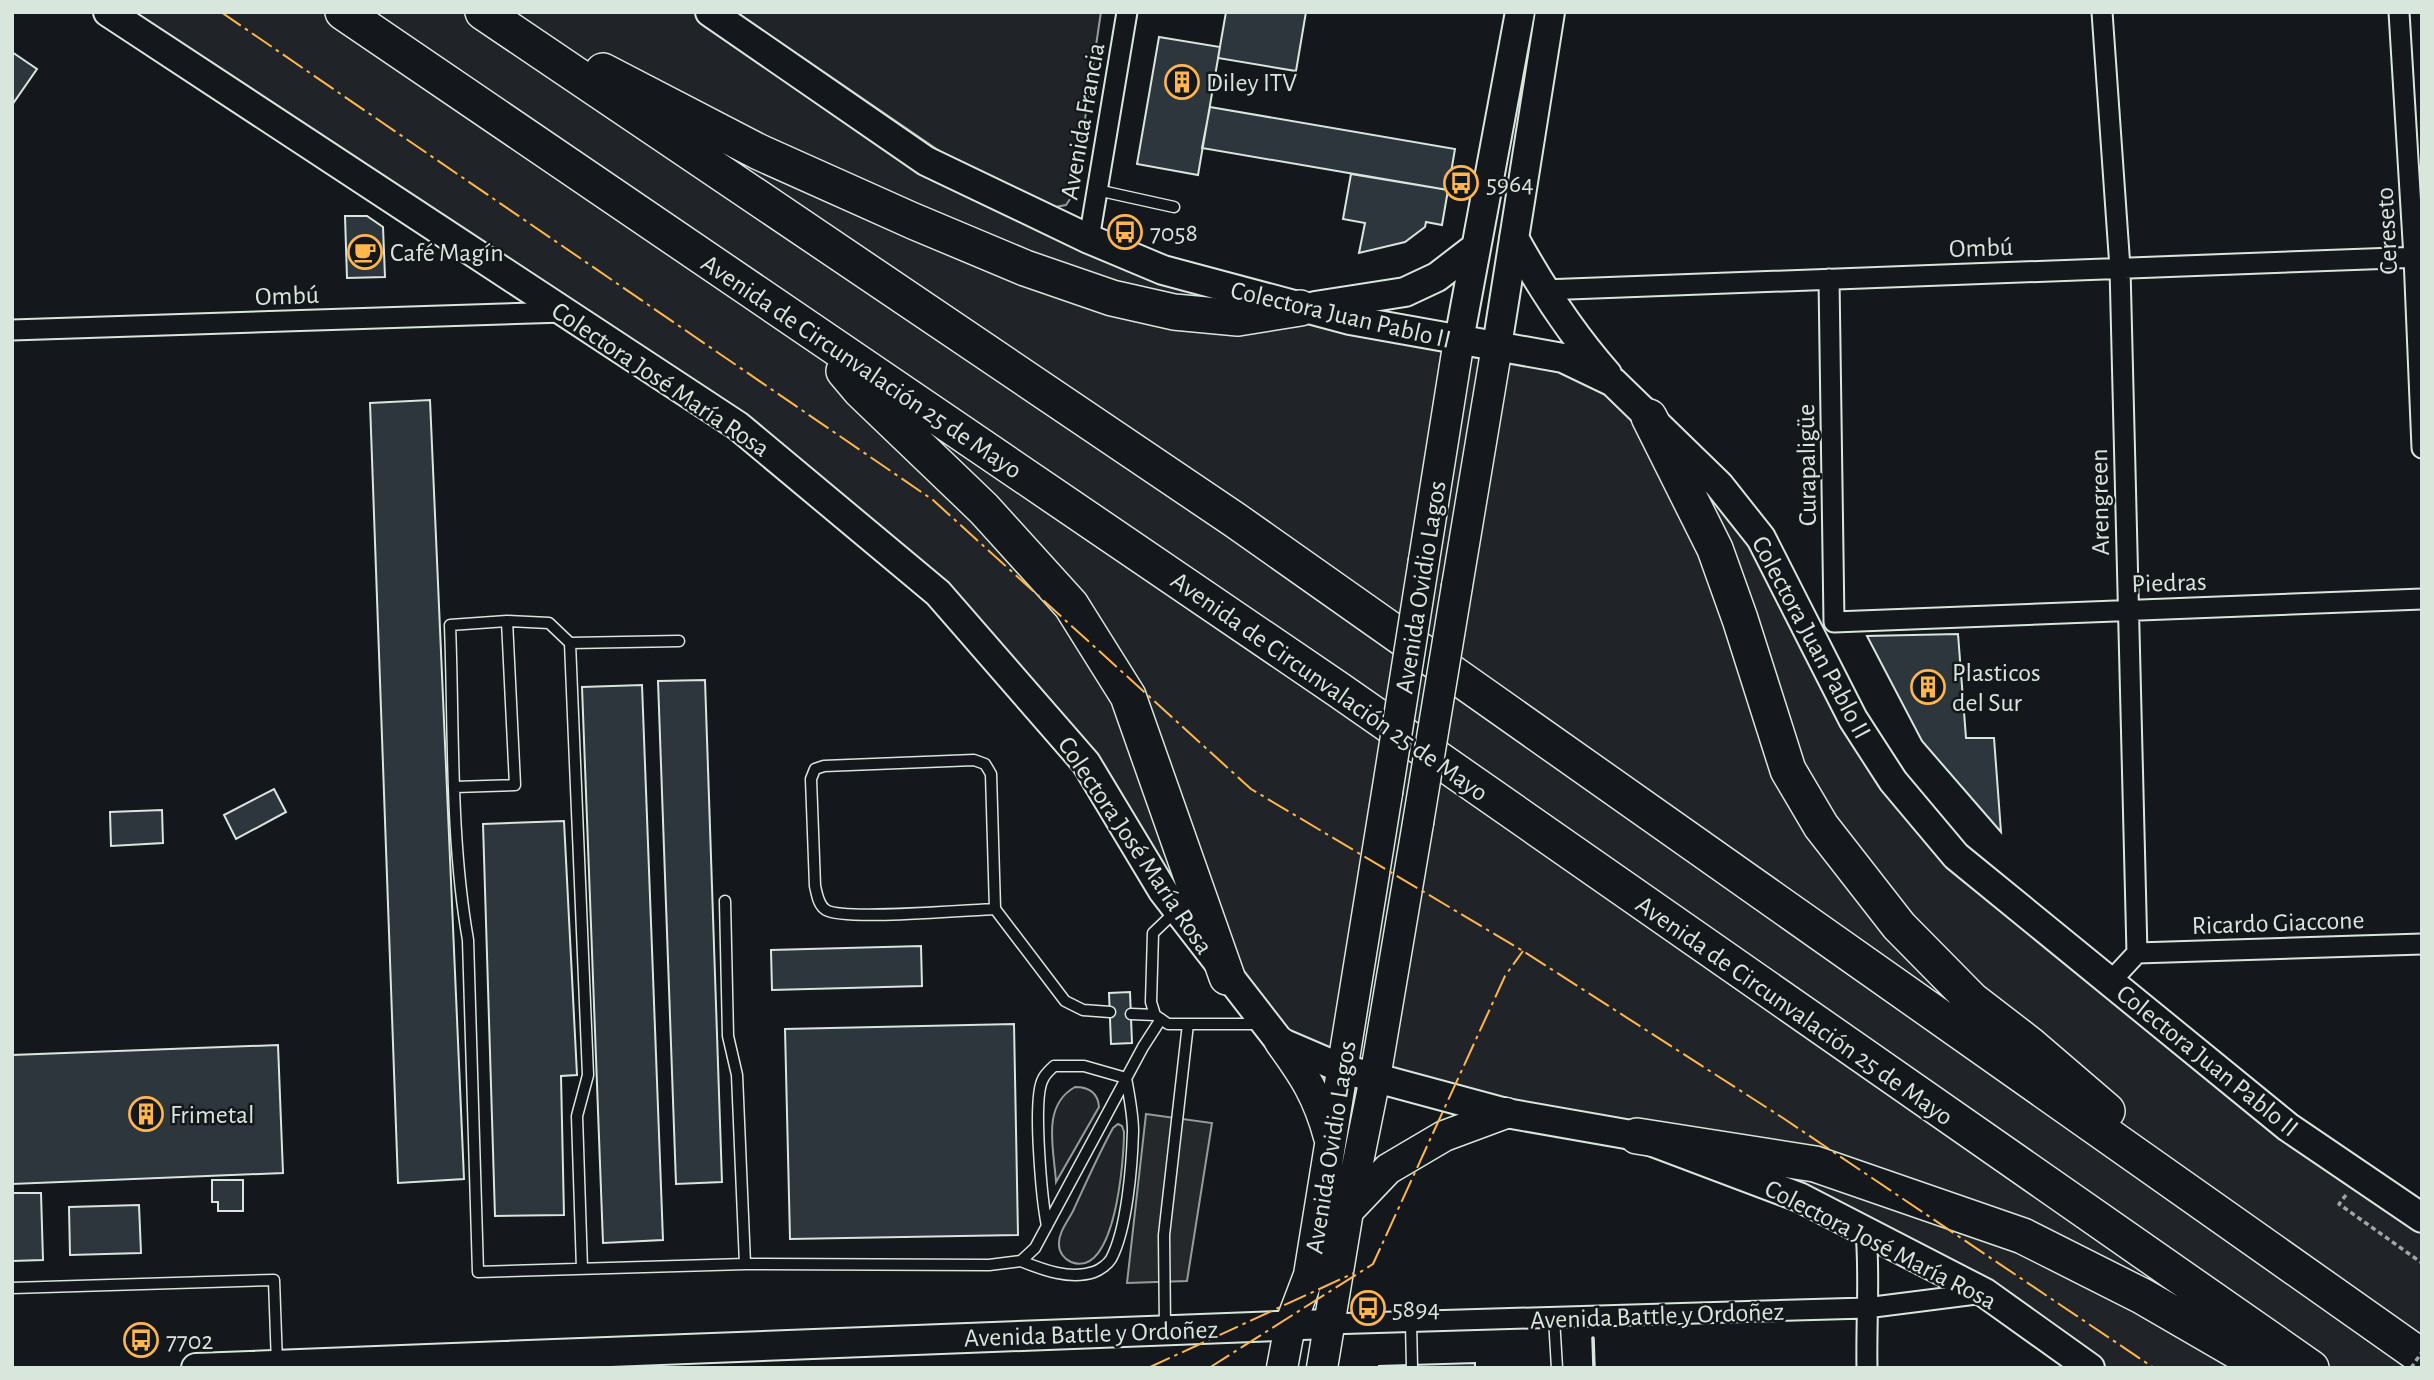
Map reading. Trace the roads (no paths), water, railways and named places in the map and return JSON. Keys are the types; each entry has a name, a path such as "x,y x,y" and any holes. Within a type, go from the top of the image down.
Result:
{"highway":[{"name":"Avenida de Circunvalación 25 de Mayo","path":"343,12 1339,690 2311,1368"},
{"path":"486,14 616,77 759,152 1025,268 1112,298 1174,312 1238,318 1300,308"},
{"path":"486,14 1235,520 2266,1248 2422,1354"},
{"path":"816,335 860,390 984,509 1071,605 1128,696 1227,977"},
{"path":"1648,417 1715,549 1788,770 1821,826 1899,926 1972,1000 2029,1044 2266,1248"},
{"path":"1637,1136 1815,1164 2024,1236 2142,1296 2266,1368"}],"main road":[{"name":"Colectora José María Rosa","path":"108,12 738,426 938,593 1086,763 1163,891 1273,1033 1343,1069 1506,1113 1637,1136 1799,1197 1985,1293 2090,1368"},
{"name":"Colectora Juan Pablo II","path":"710,12 926,161 1089,239 1163,271 1350,320 1563,358 1613,382 1719,485 1761,538 1853,719 1893,782 1956,856 2288,1127 2422,1218"},
{"name":"Avenida Ovidio Lagos","path":"1282,1368 1290,1325 1309,1275 1459,341 1520,12"},
{"name":"Avenida Ovidio Lagos","path":"1322,1368 1348,1211 1375,1078 1550,12"},
{"path":"1514,238 1543,290 1578,341 1613,382"},
{"path":"1300,308 1405,292 1437,276 1476,247"},
{"path":"1273,1033 1305,1076 1320,1105 1331,1142"},
{"path":"1348,1211 1388,1169 1444,1136 1506,1113"},
{"name":"Avenida Battle y Ordoñez","path":"196,1368 1328,1324"}],"street":[{"name":"Avenida Francia","path":"1089,239 1127,12"},
{"name":"Arengreen","path":"2102,12 2120,268 2137,953"},
{"name":"Cereseto","path":"2399,12 2418,257 2422,448"},
{"name":"Ombú","path":"1543,290 2418,257"},
{"name":"Curapaligüe","path":"1829,279 1834,622"},
{"name":"Ombú","path":"12,330 564,312"},
{"name":"Piedras","path":"1834,622 2422,599"},
{"path":"1812,641 1834,622"},
{"name":"Ricardo Giaccone","path":"2137,953 2422,944"},
{"path":"2111,981 2137,953"},
{"path":"1866,1232 1867,1368"},
{"name":"Avenida Battle y Ordoñez","path":"1328,1324 1866,1308 1985,1293"}],"lane":[{"path":"1097,190 1174,206"},
{"path":"455,787 514,785 507,621"},
{"path":"582,1269 578,1116 588,1075 570,643 549,623 507,621 450,625 455,787 462,903 468,940 478,1272 582,1269 745,1264 989,1265 1021,1261 1047,1271 1071,1275 1095,1272 1110,1262 1119,1237 1127,1194 1133,1129 1126,1077"},
{"path":"570,643 678,641"},
{"path":"995,909 873,914 843,914 826,910 819,901 815,886 811,779 815,769 824,766 974,760 985,764 991,774 995,909 1065,1001 1083,1010 1110,1012"},
{"path":"725,901 729,1036 737,1075 745,1264"},
{"path":"1158,1017 1151,1002 1153,933 1177,910"},
{"path":"1131,1014 1158,1017 1168,1024 1273,1033"},
{"path":"1021,1261 1035,1248 1158,1017"},
{"path":"1165,1330 1164,1235 1188,1024"},
{"path":"1047,1226 1042,1202 1039,1126 1042,1080 1054,1066 1084,1066 1126,1077"},
{"path":"12,1288 274,1280 276,1365"},
{"path":"1554,1318 1557,1368"},
{"path":"1412,1322 1412,1368"}],"place":[{"name":"Diley ITV","path":"1182,82"},
{"name":"5964","path":"1461,183"},
{"name":"7058","path":"1125,232"},
{"name":"Café Magín","path":"365,252"},
{"name":"Plasticos del Sur","path":"1928,687"},
{"name":"Frimetal","path":"146,1114"},
{"name":"5894","path":"1368,1308"},
{"name":"7702","path":"141,1340"}]}
